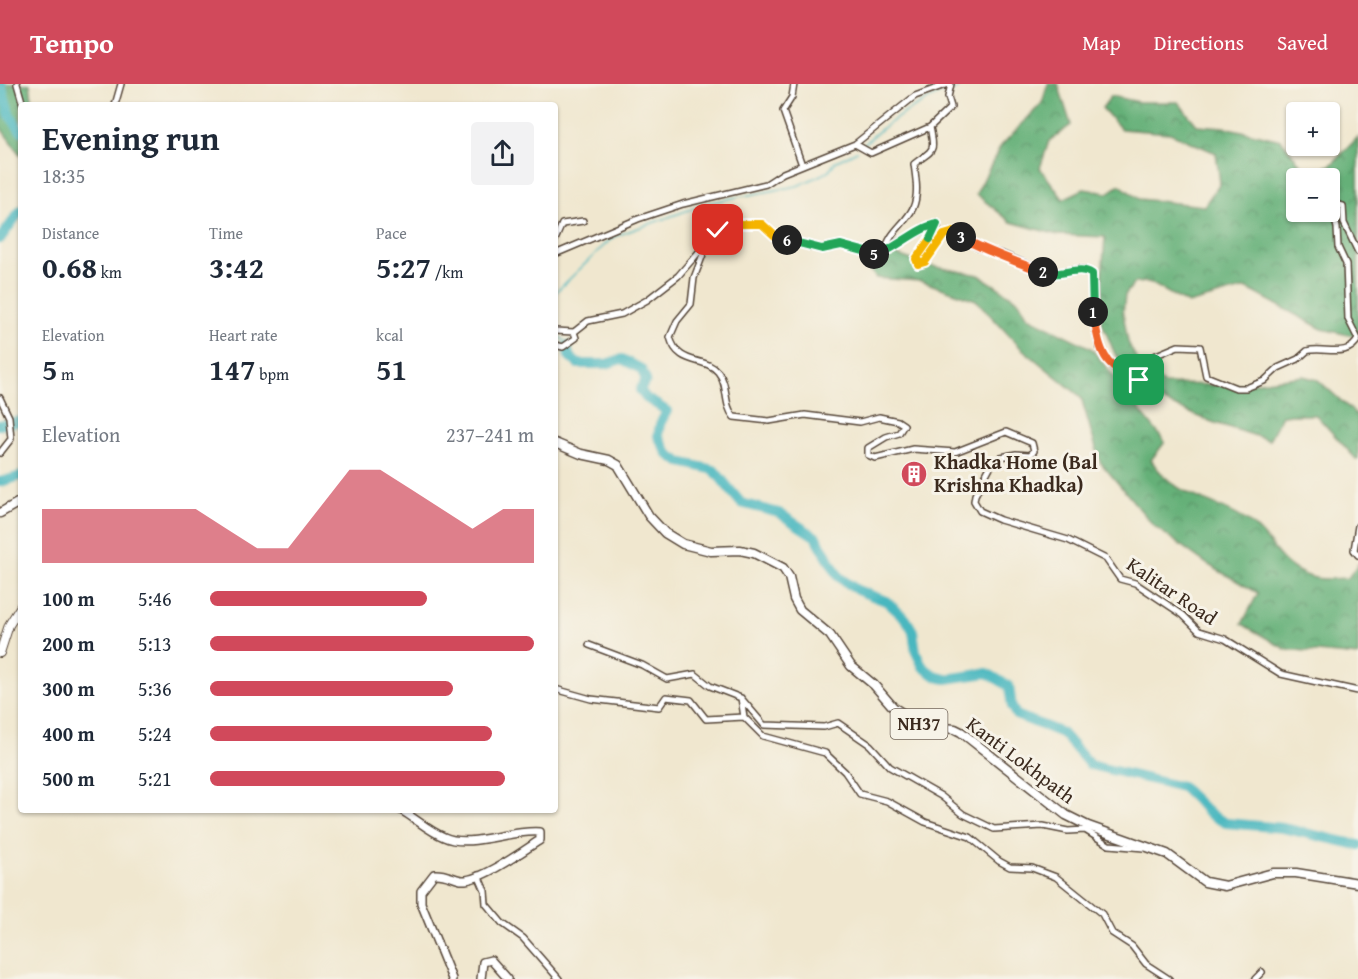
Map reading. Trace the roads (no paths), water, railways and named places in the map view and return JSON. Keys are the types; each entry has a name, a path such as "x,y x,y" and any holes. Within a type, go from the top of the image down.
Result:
{"main road":[{"name":"Kanti Lokhpath","path":"558,444 618,465 649,516 665,532 683,544 704,550 740,550 754,553 783,568 789,578 794,599 800,610 830,635 851,666 907,717 923,726 955,729 961,732 1066,815 1088,826 1167,854 1193,874 1215,886 1234,885 1273,873 1320,875 1358,883"},
{"path":"0,513 18,503"},
{"path":"0,653 9,625 18,611"}],"street":[{"path":"17,84 22,102"},
{"path":"116,102 121,84"},
{"path":"794,84 792,97 783,111 802,165"},
{"path":"558,253 638,219 683,204 766,184 802,165 855,144 915,96 950,84 948,97 951,107 930,127 871,153 855,144"},
{"path":"885,253 891,232 912,210 916,196 914,164 928,156 932,148 930,127"},
{"path":"558,331 574,332 588,321 622,314 647,300 678,276 710,238 727,226 762,224 775,236 822,249 841,245 875,255 885,253 897,243 937,224 938,227 916,259 918,264 925,262 944,235 954,232 979,248 1002,254 1050,274 1087,270 1093,280 1093,311 1100,349 1116,369 1139,380 1154,398 1160,389 1154,356 1178,346 1200,347 1206,376 1239,389 1260,383 1278,368 1298,359 1306,351 1340,351 1354,345 1358,339 1348,319 1346,264 1338,247 1337,228 1331,203 1343,206 1344,223 1358,252"},
{"path":"558,233 562,224 583,221"},
{"name":"Kalitar Road","path":"710,238 694,278 691,304 677,321 670,337 674,346 686,358 718,371 722,378 728,406 734,417 769,421 805,415 860,422 879,417 898,421 904,425 899,433 886,437 868,448 868,455 875,458 913,449 955,452 1006,432 1032,443 1034,451 1030,455 1016,454 1001,457 990,467 975,495 974,501 980,512 1068,540 1106,559 1120,579 1135,583 1183,615 1199,631 1225,639 1281,674 1358,690"},
{"path":"558,346 563,347 572,343 576,338 574,332"},
{"path":"0,398 9,417 11,439 0,453"},
{"path":"1358,526 1354,550 1358,555"},
{"path":"589,645 642,665 667,680 695,674 710,686 741,698 764,725 824,727 838,723 870,745 890,767 941,796 963,814 994,830 1043,826 1068,831 1085,830 1109,845 1149,848"},
{"path":"558,690 591,699 659,707 666,698 691,700 706,719 744,717"},
{"path":"741,698 744,717 762,736 825,753 845,772 860,794 887,801 925,822 970,837 1010,867 1032,868 1056,878 1102,914 1112,933 1132,946 1146,964 1169,979"},
{"path":"406,813 446,838 463,841 524,830 540,832 540,840 490,873 463,880 443,873 435,874 421,891 421,903 452,979"},
{"path":"478,875 486,891 486,904 502,923 523,938 559,979"},
{"path":"482,979 483,962 487,959 491,960 508,979"},
{"path":"1255,979 1262,972"}],"waterway":[{"path":"1,84 10,116 18,127"},
{"path":"953,91 963,84"},
{"path":"863,145 902,115 946,91"},
{"path":"558,290 613,237 711,202 797,186 828,172 835,162 857,151"},
{"path":"0,239 18,214"},
{"path":"558,337 564,340"},
{"path":"567,346 569,356 578,364 606,364 622,359 641,369 646,380 640,390 646,398 667,411 660,424 658,436 668,454 680,462 714,470 741,503 779,513 816,537 839,577 857,590 886,601 906,619 913,631 916,652 923,667 937,677 946,679 987,673 1009,686 1012,707 1016,715 1062,733 1090,765 1182,787 1211,815 1226,823 1283,828 1358,845"},
{"path":"0,425 18,422"},
{"path":"0,482 18,477"}],"place":[{"name":"Khadka Home (Bal Krishna Khadka)","path":"914,474"}]}
